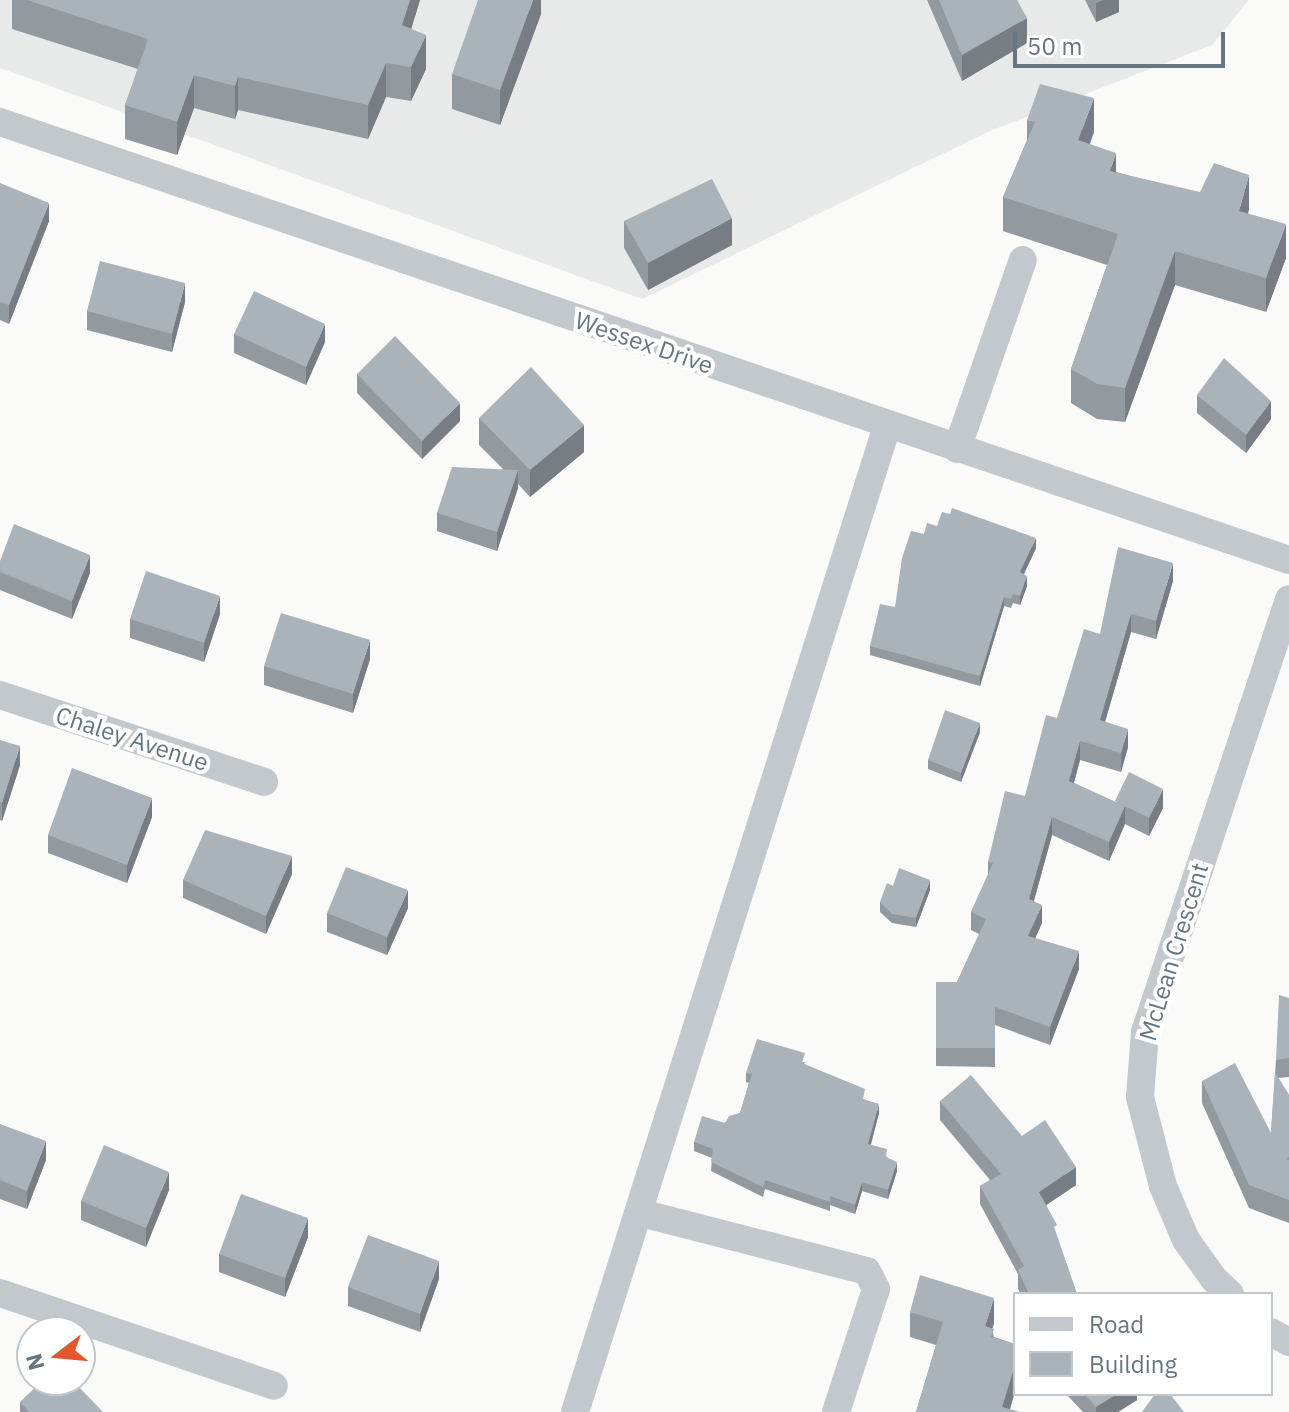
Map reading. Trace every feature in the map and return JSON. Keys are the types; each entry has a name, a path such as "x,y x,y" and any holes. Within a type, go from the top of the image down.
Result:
{"street":[{"name":"Wessex Drive","path":"0,122 887,426 1289,560"},
{"path":"957,449 1023,260"},
{"path":"575,1412 641,1213 887,426"},
{"name":"McLean Crescent","path":"1228,1292 1214,1279 1186,1240 1163,1186 1140,1097 1145,1032 1289,599"},
{"name":"Chaley Avenue","path":"0,695 264,782"},
{"path":"641,1213 867,1271 876,1289 836,1412"},
{"path":"0,1293 274,1386"}],"shaded area":[{"path":"0,0 1249,0 1212,45 990,131 642,299 0,68"}],"building":[{"path":"27,0 410,0 402,25 426,35 411,67 386,63 368,105 238,77 235,86 194,75 177,122 125,105 148,39"},
{"path":"478,0 533,0 500,90 452,74"},
{"path":"939,0 1017,0 1027,18 962,55"},
{"path":"1040,84 1094,98 1078,140 1116,153 1110,171 1200,192 1214,163 1249,175 1239,211 1286,224 1266,278 1175,251 1125,388 1097,384 1071,369 1118,234 1003,197 1035,122 1027,120"},
{"path":"712,179 732,218 648,263 624,221"},
{"path":"0,183 49,203 9,305 0,302"},
{"path":"100,261 185,283 172,334 87,311"},
{"path":"254,291 325,324 306,367 234,334"},
{"path":"395,336 460,403 422,441 357,374"},
{"path":"1224,358 1271,401 1246,435 1197,395"},
{"path":"531,367 584,425 530,470 479,418"},
{"path":"452,467 518,470 497,532 437,513"},
{"path":"952,508 1036,538 1020,572 1027,576 1020,596 1013,594 1011,599 1004,597 980,676 870,646 880,604 895,607 902,558 911,531 924,534 927,523 937,526 942,512 950,514"},
{"path":"14,524 90,555 72,601 0,572 0,561"},
{"path":"1118,547 1173,563 1156,621 1131,614 1100,720 1128,729 1121,753 1080,741 1069,781 1125,806 1109,842 1052,817 1029,899 1042,905 1028,936 1079,951 1050,1027 995,1007 995,1048 936,1048 936,982 957,982 986,919 971,912 993,863 988,862 1005,791 1025,796 1046,715 1057,718 1084,629 1100,634"},
{"path":"146,571 220,596 204,643 130,619"},
{"path":"281,613 370,640 353,694 264,666"},
{"path":"945,710 980,723 961,773 928,760"},
{"path":"0,740 20,746 2,803 0,802"},
{"path":"72,768 152,798 127,865 48,835"},
{"path":"1129,772 1163,789 1149,818 1115,801"},
{"path":"205,830 292,856 266,916 183,880"},
{"path":"346,867 408,890 387,937 327,913"},
{"path":"899,868 930,880 916,918 892,914 880,902 887,883 893,886"},
{"path":"1279,995 1289,998 1289,1058 1276,1060"},
{"path":"757,1039 805,1053 802,1063 865,1089 863,1099 879,1104 868,1144 887,1149 886,1157 897,1162 888,1190 862,1182 855,1205 830,1196 830,1202 765,1180 763,1187 711,1162 713,1149 694,1142 702,1116 725,1123 729,1116 740,1113 752,1074 746,1073"},
{"path":"1235,1063 1271,1133 1275,1072 1289,1095 1289,1157 1286,1159 1289,1160 1289,1200 1249,1185 1202,1081"},
{"path":"971,1075 1022,1136 1045,1120 1076,1167 1039,1192 1057,1225 1054,1227 1076,1292 1028,1292 1018,1270 1024,1266 980,1186 1001,1174 940,1101"},
{"path":"0,1124 46,1141 27,1191 0,1180"},
{"path":"104,1145 169,1172 146,1228 81,1201"},
{"path":"241,1194 308,1218 285,1278 219,1254"},
{"path":"368,1235 439,1261 420,1314 348,1287"},
{"path":"920,1275 994,1298 985,1326 994,1329 991,1337 1013,1343 1013,1371 1002,1407 1020,1412 916,1412 943,1322 910,1312"},
{"path":"26,1396 88,1396 103,1412 29,1412 20,1402"},
{"path":"1086,1396 1114,1396 1096,1407"},
{"path":"1154,1396 1172,1396 1184,1412 1142,1412"}]}
